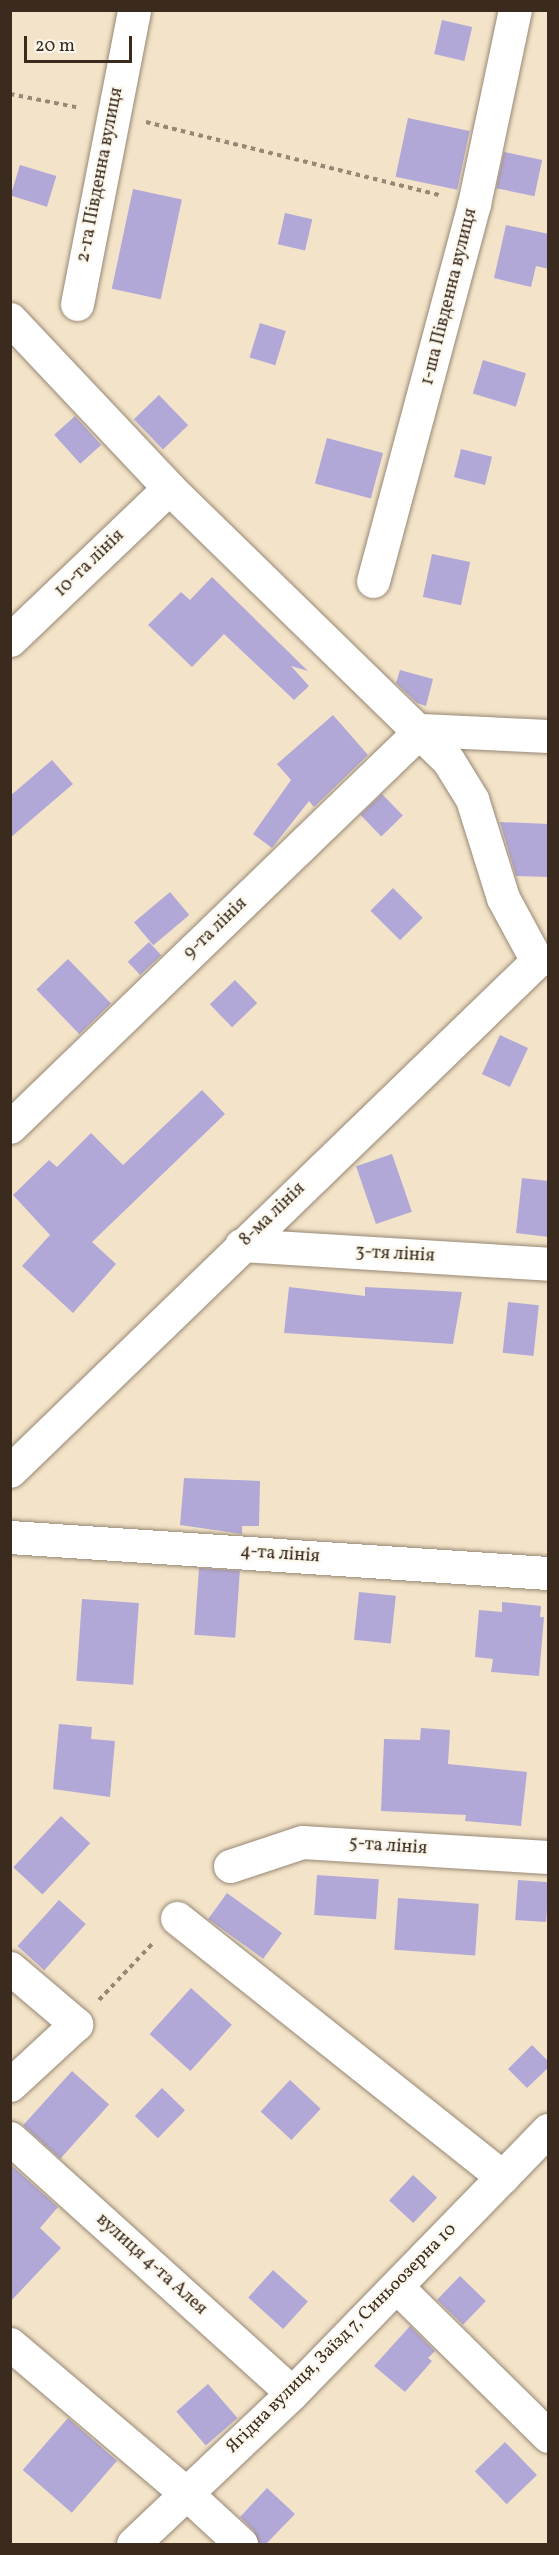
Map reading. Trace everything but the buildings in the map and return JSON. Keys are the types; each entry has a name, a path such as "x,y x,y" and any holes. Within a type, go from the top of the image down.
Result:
{"street":[{"name":"2-га Південна вулиця","path":"76,304 134,10"},
{"name":"1-ша Південна вулиця","path":"373,581 474,204 515,10"},
{"path":"10,319 169,488 421,730 448,760 472,799 503,898 543,961"},
{"name":"10-та лінія","path":"10,640 169,488"},
{"path":"421,730 549,736"},
{"name":"9-та лінія","path":"10,1127 421,730"},
{"name":"8-ма лінія","path":"10,1471 241,1245 543,961"},
{"name":"3-тя лінія","path":"241,1245 549,1264"},
{"name":"4-та лінія","path":"10,1537 549,1573"},
{"name":"5-та лінія","path":"230,1866 302,1842 549,1857"},
{"path":"177,1918 503,2177"},
{"path":"10,1968 76,2024 10,2085"},
{"name":"Ягідна вулиця, Заїзд 7, Синьоозерна 10","path":"133,2544 292,2392 549,2130"},
{"name":"вулиця 4-та Алея","path":"10,2138 292,2392"},
{"path":"397,2287 549,2436"},
{"path":"10,2344 186,2493 241,2544"}],"path":[{"path":"10,94 112,114 474,204"},
{"path":"76,2024 177,1918"}]}
